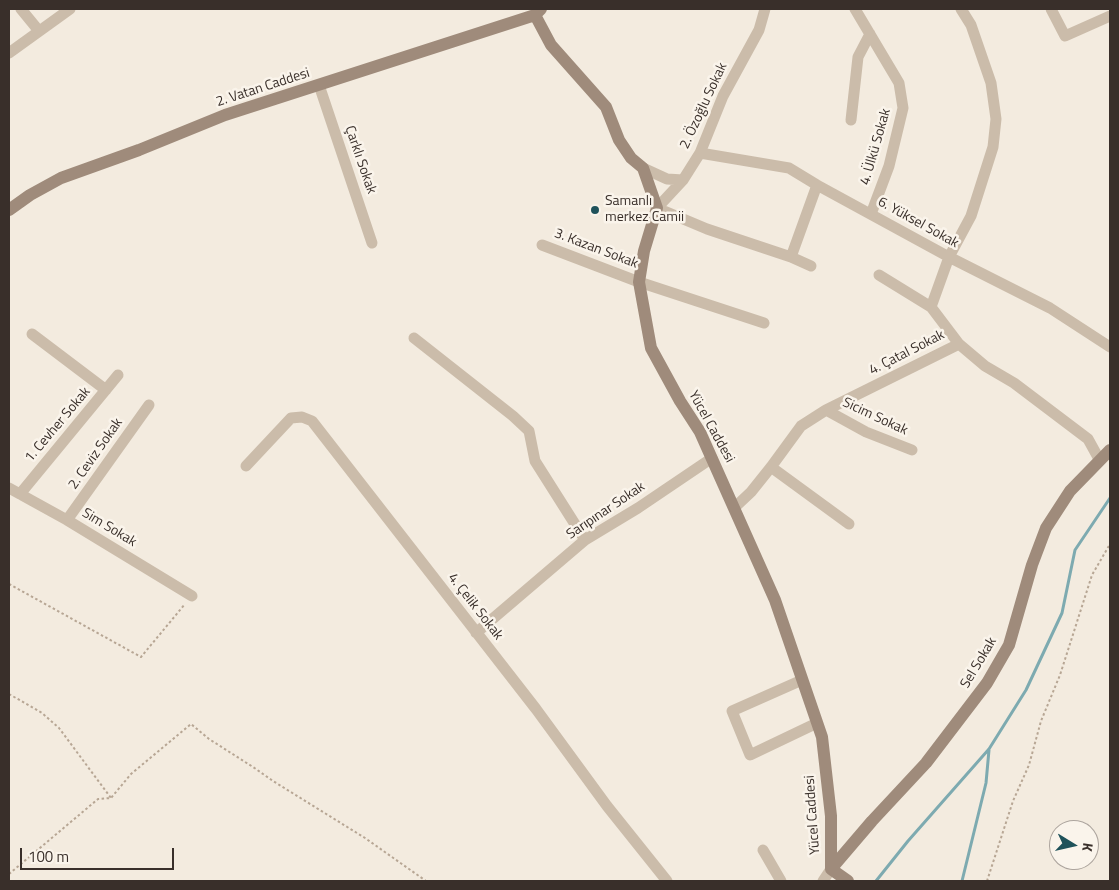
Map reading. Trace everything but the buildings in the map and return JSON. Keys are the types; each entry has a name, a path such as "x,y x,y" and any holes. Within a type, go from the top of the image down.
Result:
{"main road":[{"name":"2. Vatan Caddesi","path":"9,210 30,195 61,178 139,150 224,115 538,12"},
{"path":"538,12 551,44 606,107 619,140 630,158 643,168 657,208"},
{"name":"Yücel Caddesi","path":"657,208 644,251 639,282 651,348 680,401 700,432 776,600 822,737 831,816 831,869 845,879"},
{"name":"Sel Sokak","path":"831,869 872,821 926,763 987,684 1008,645 1032,565 1046,528 1070,491 1099,459 1110,450"}],"street":[{"path":"21,9 39,31"},
{"path":"9,52 70,9"},
{"name":"2. Özoğlu Sokak","path":"657,208 683,180 700,153 723,96 759,30 764,9"},
{"name":"4. Ülkü Sokak","path":"855,9 899,84 903,108 889,166 871,214"},
{"path":"932,307 949,257 971,216 993,147 996,119 991,83 971,25 961,9"},
{"path":"1051,9 1065,36 1110,16"},
{"path":"851,120 858,57 870,34"},
{"name":"Çarklı Sokak","path":"319,85 372,244"},
{"name":"6. Yüksel Sokak","path":"700,153 789,168 816,185 949,257 1050,308 1110,348"},
{"path":"643,168 667,180 683,180"},
{"path":"791,258 816,185"},
{"path":"657,208 707,230 811,266"},
{"name":"3. Kazan Sokak","path":"542,245 639,282 764,323"},
{"path":"879,275 932,307 959,344"},
{"path":"32,334 106,390"},
{"path":"414,338 513,416 529,431 535,461 585,540"},
{"name":"4. Çatal Sokak","path":"734,508 772,466 801,426 826,410 959,344 985,366 1014,383 1088,439 1099,459"},
{"name":"1. Cevher Sokak","path":"20,494 118,375"},
{"name":"2. Ceviz Sokak","path":"67,520 149,405"},
{"name":"Sicim Sokak","path":"826,410 866,432 912,450"},
{"name":"4. Çelik Sokak","path":"246,466 291,418 302,417 312,421 536,709 607,806 667,881"},
{"name":"Sarıpınar Sokak","path":"476,633 585,540 638,508 712,458"},
{"path":"772,466 849,524"},
{"name":"Sim Sokak","path":"9,488 67,520 192,596"},
{"path":"802,680 732,711 750,755 817,722"},
{"path":"762,850 781,881"},
{"path":"824,881 831,869"}],"path":[{"path":"987,881 1013,801 1029,765 1042,722 1060,675 1092,575 1110,544"},
{"path":"9,584 140,657 192,596"},
{"path":"9,694 42,713 59,728 112,798"},
{"path":"9,874 98,799 112,798 131,774 191,724 209,739 272,781 365,838 426,881"}],"waterway":[{"path":"876,881 908,841 989,749 1026,690 1062,613 1075,550 1110,498"},
{"path":"962,881 986,783 989,750"}],"place":[{"name":"Samanlı merkez Camii","path":"595,210"}]}
